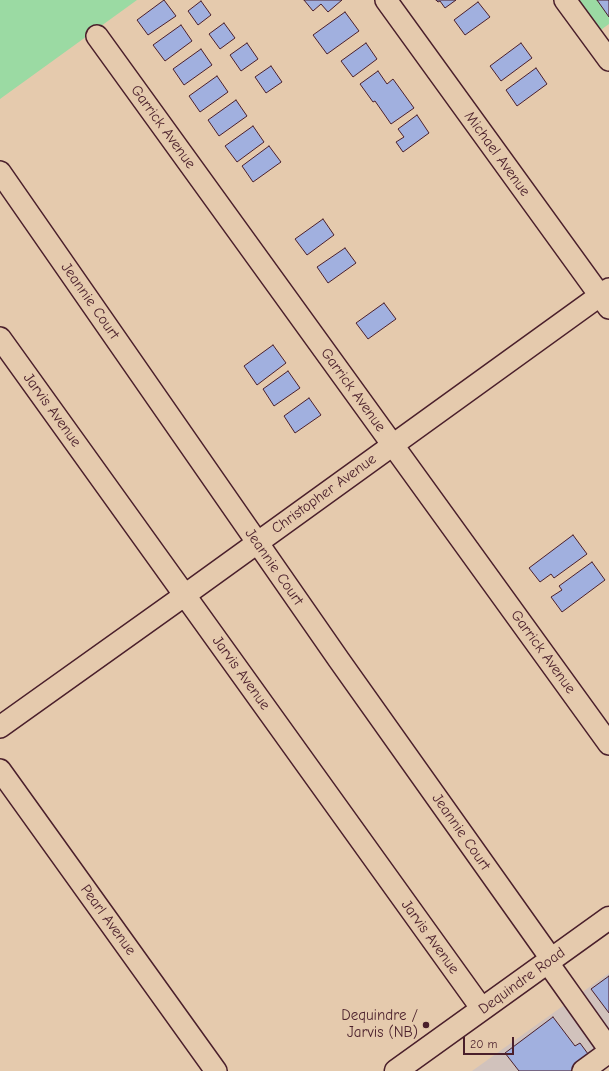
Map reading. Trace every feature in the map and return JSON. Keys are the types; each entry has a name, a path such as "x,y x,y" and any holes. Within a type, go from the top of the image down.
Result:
{"main road":[{"name":"Dequindre Road","path":"396,1071 609,918"}],"street":[{"name":"Michael Avenue","path":"386,0 606,298"},
{"path":"565,0 609,60"},
{"name":"Garrick Avenue","path":"97,36 609,744"},
{"name":"Jeannie Court","path":"0,172 550,961 609,1049"},
{"name":"Christopher Avenue","path":"0,727 185,596 257,542 393,445 606,298"},
{"name":"Jarvis Avenue","path":"0,338 482,1009"},
{"name":"Pearl Avenue","path":"0,770 216,1071"},
{"path":"583,1071 609,1052"}],"shaded area":[{"path":"609,973 609,1057 589,1071 472,1071"}],"green space":[{"path":"0,0 137,0 0,99"},
{"path":"574,0 609,0 609,24 598,32"}],"building":[{"path":"164,0 176,16 148,35 137,20"},
{"path":"304,0 342,0 328,12 321,4 313,11"},
{"path":"436,0 456,0 445,8 440,1 438,2"},
{"path":"597,0 609,0 609,17"},
{"path":"201,1 211,15 198,25 188,11"},
{"path":"478,2 490,17 465,35 454,20"},
{"path":"345,12 359,31 327,54 313,35"},
{"path":"224,23 235,38 220,49 209,34"},
{"path":"181,25 192,41 165,61 153,45"},
{"path":"247,43 258,59 241,71 230,55"},
{"path":"366,43 377,59 353,77 341,61"},
{"path":"521,43 532,58 501,81 490,66"},
{"path":"201,49 212,65 184,85 173,69"},
{"path":"271,66 282,82 266,93 255,77"},
{"path":"536,68 547,84 517,106 506,90"},
{"path":"378,71 387,84 393,79 414,108 391,124 375,101 373,102 360,84"},
{"path":"217,76 228,92 200,112 189,96"},
{"path":"236,100 247,116 219,136 208,120"},
{"path":"417,115 429,133 403,152 396,142 404,137 398,129"},
{"path":"253,126 264,142 237,162 225,146"},
{"path":"269,146 281,162 253,182 242,166"},
{"path":"323,219 334,235 307,255 295,239"},
{"path":"345,248 356,263 328,283 317,267"},
{"path":"384,303 396,319 368,339 356,323"},
{"path":"273,345 286,363 257,385 244,366"},
{"path":"288,371 300,388 274,406 263,389"},
{"path":"309,398 321,415 295,433 284,416"},
{"path":"573,535 587,554 554,578 551,574 540,582 529,568"},
{"path":"592,562 605,580 562,612 551,597 562,590 559,586"},
{"path":"609,976 609,1013 591,989"},
{"path":"553,1017 575,1046 580,1043 591,1058 573,1071 519,1071 505,1053"}],"place":[{"name":"Dequindre / Jarvis (NB)","path":"426,1025"}]}
